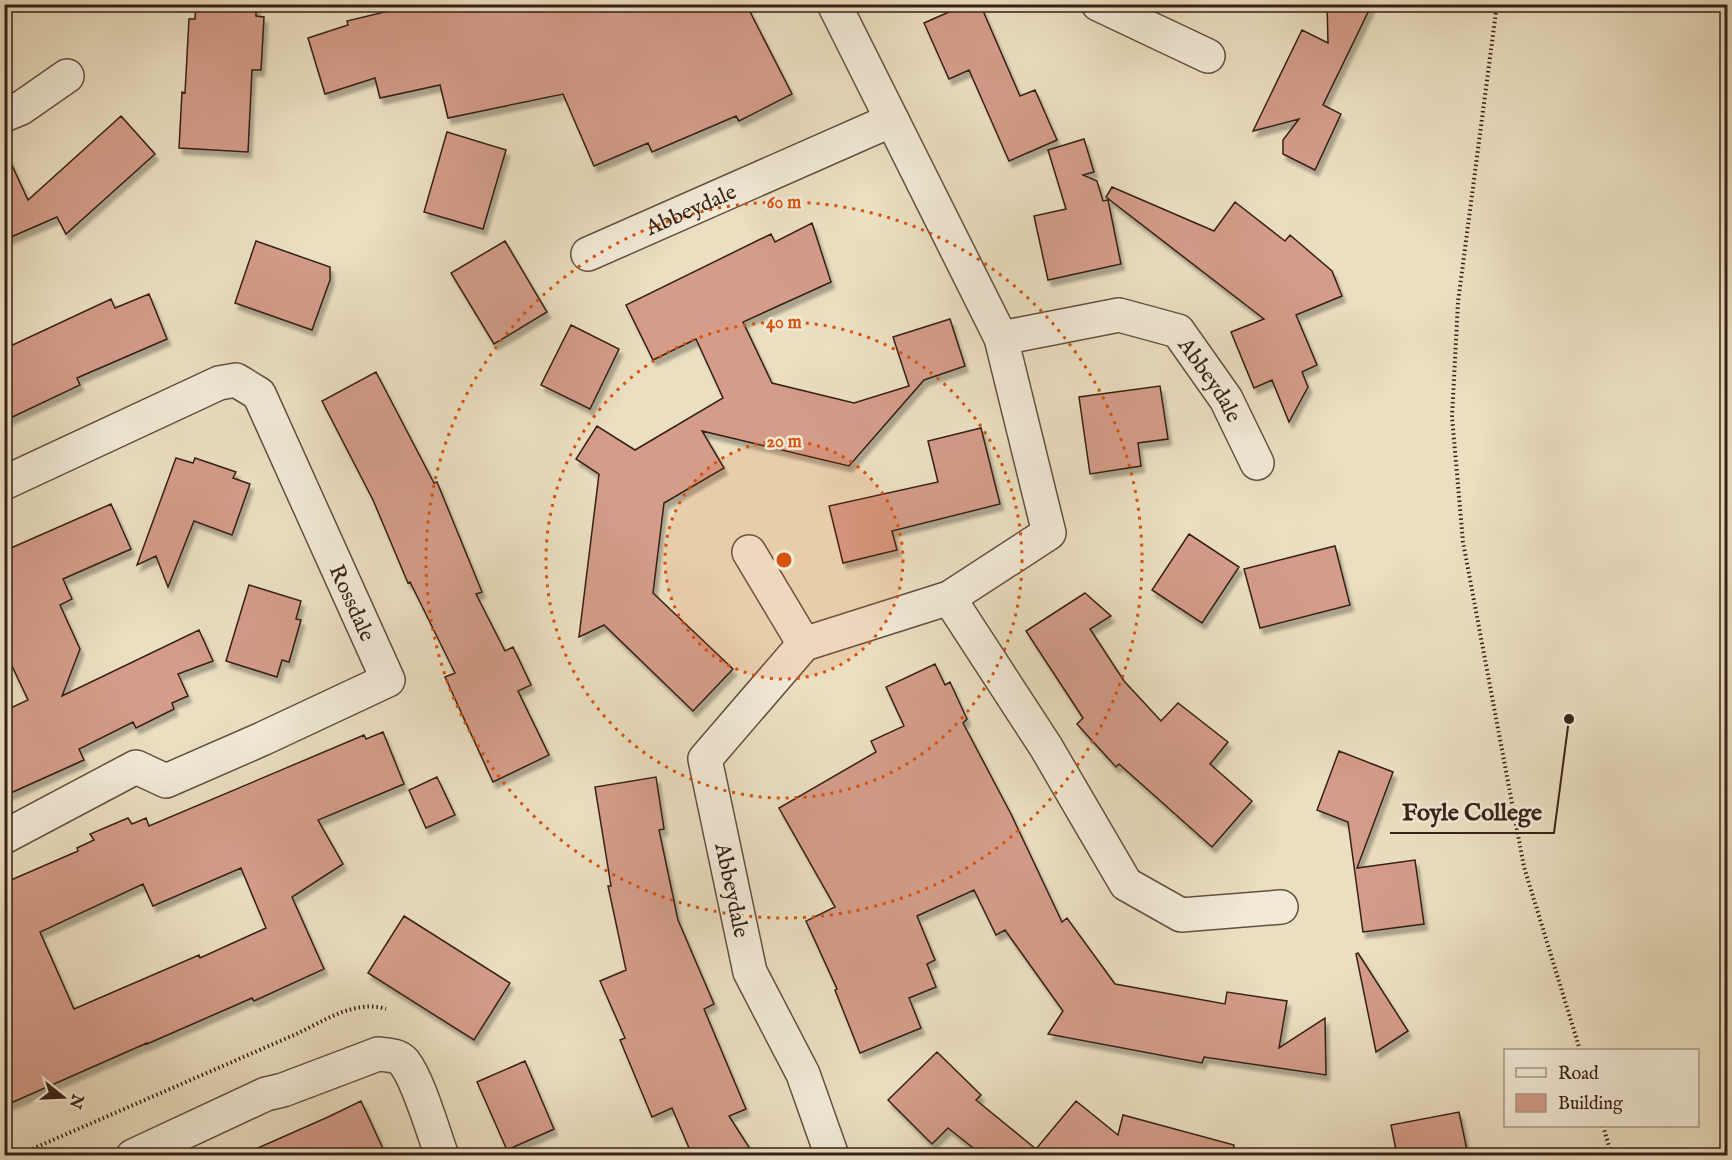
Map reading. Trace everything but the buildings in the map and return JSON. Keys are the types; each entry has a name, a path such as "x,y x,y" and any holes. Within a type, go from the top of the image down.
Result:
{"street":[{"path":"748,552 804,644 949,598 1049,533 1001,338 834,4"},
{"path":"1098,4 1208,56"},
{"path":"4,115 21,108 67,76"},
{"name":"Abbeydale","path":"588,254 892,120"},
{"name":"Abbeydale","path":"1001,338 1119,315 1178,331 1226,399 1257,463"},
{"name":"Rossdale","path":"4,483 219,383 236,380 259,394 388,680 166,781 136,767 4,837"},
{"path":"949,598 1047,747 1126,884 1181,915 1281,908"},
{"name":"Abbeydale","path":"804,644 705,759 750,972 803,1074 831,1155"},
{"path":"133,1155 266,1094 283,1090 378,1054 394,1056 404,1061 442,1155"}],"path":[{"path":"1497,4 1458,302 1452,417 1463,542 1524,867 1580,1049"},
{"path":"16,1155 340,1013 361,1006 386,1009"},
{"path":"1604,1127 1612,1155"}],"place":[{"name":"Foyle College","path":"1569,719"}]}
